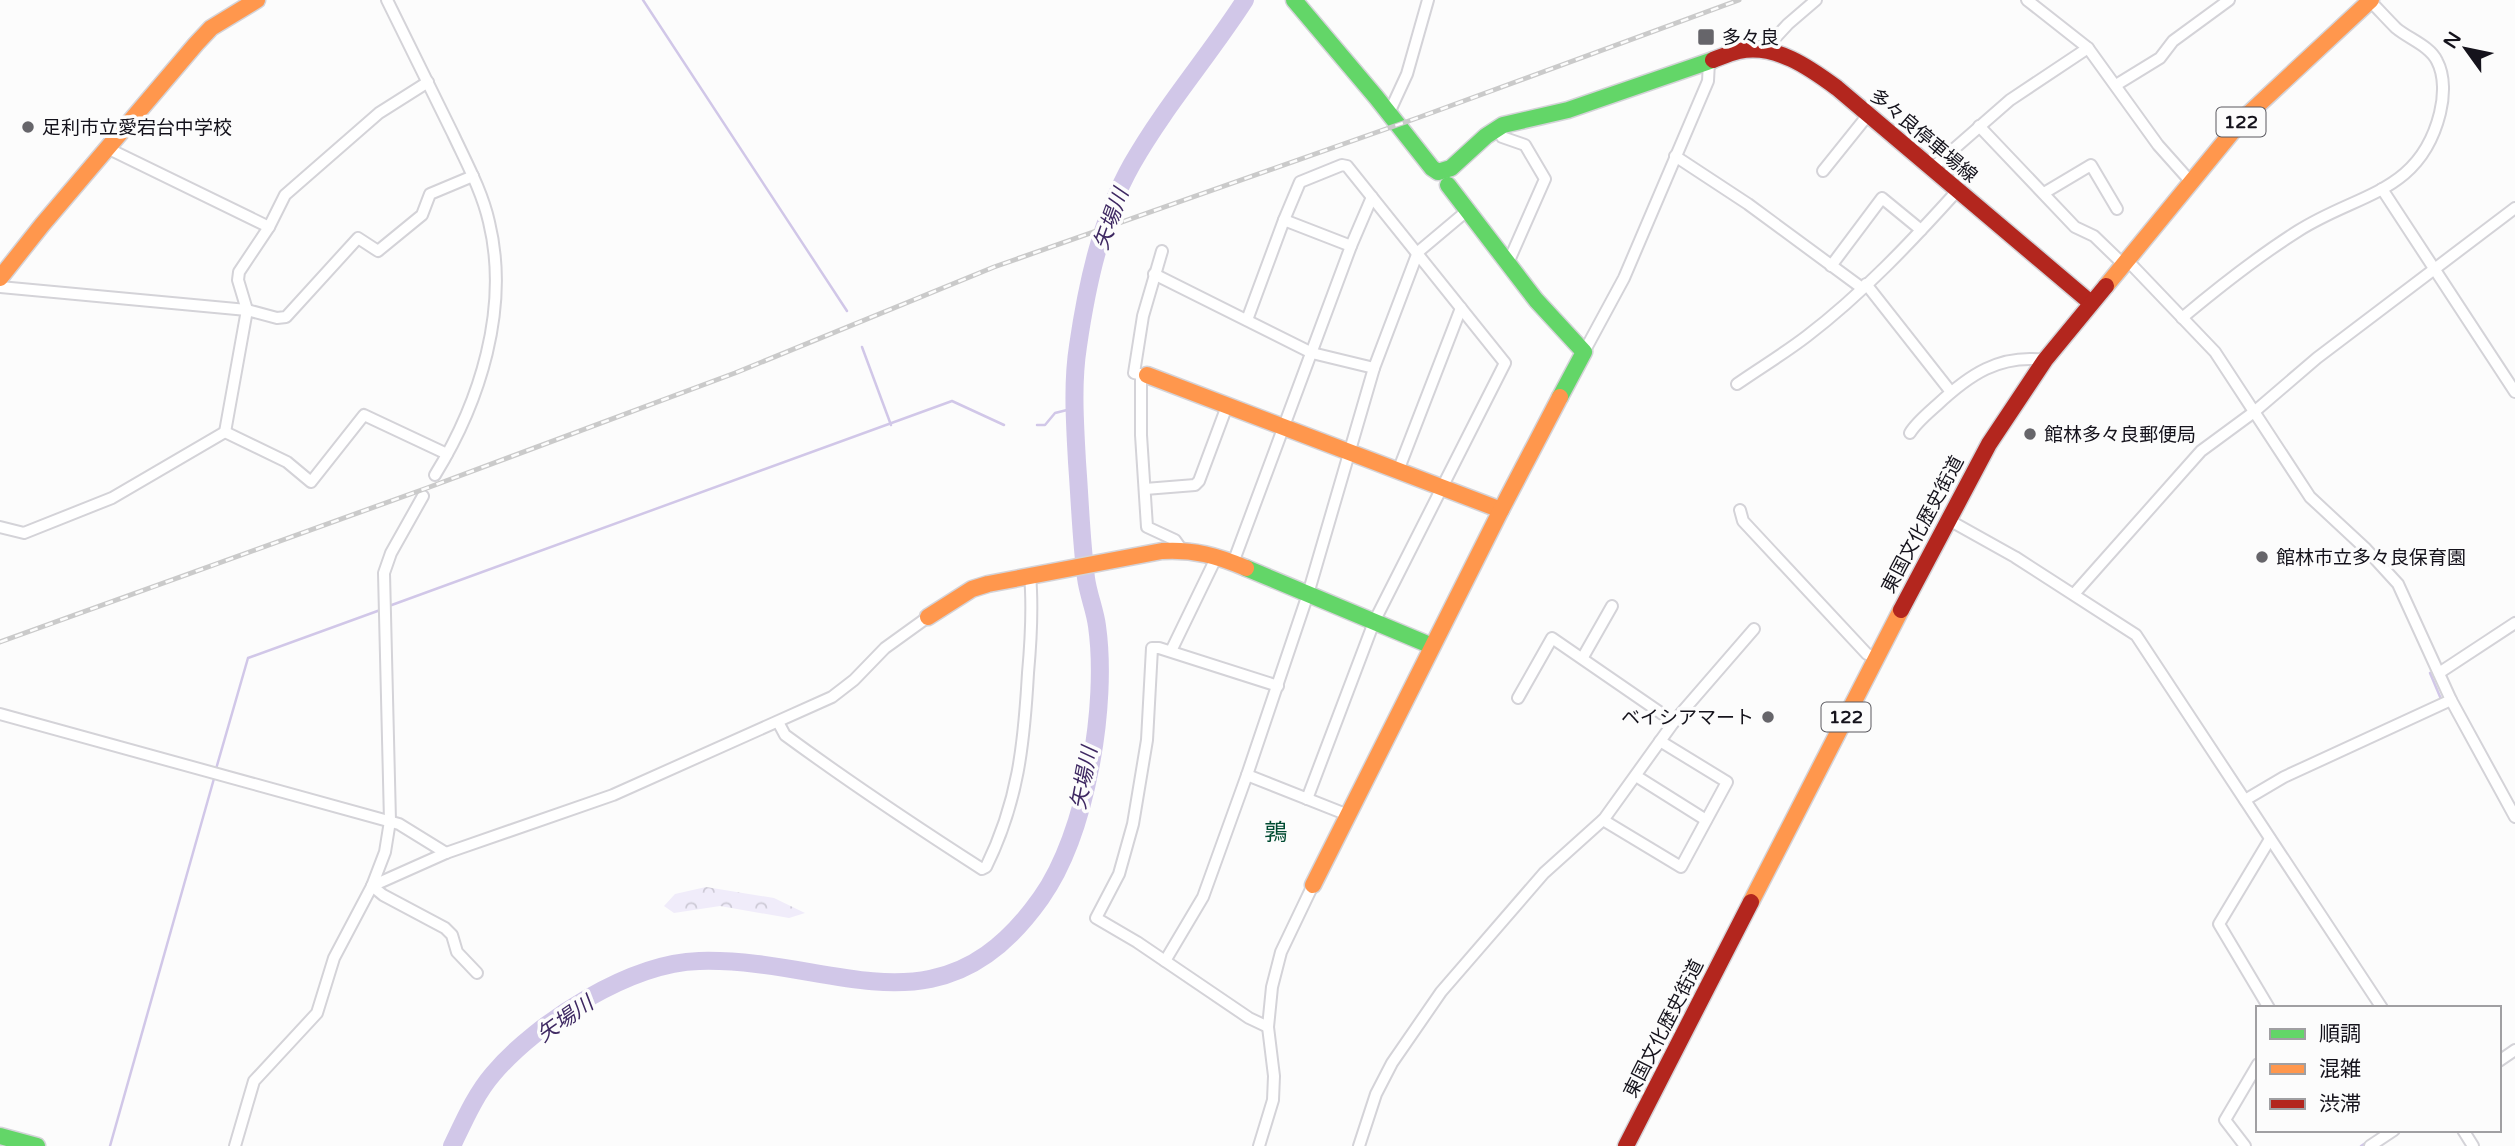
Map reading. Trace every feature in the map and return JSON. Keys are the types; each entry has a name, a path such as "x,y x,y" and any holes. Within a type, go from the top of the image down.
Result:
{"main road":[{"path":"0,278 41,225 211,28 257,0"},
{"path":"1294,0 1438,172 1451,168 1497,128"},
{"name":"東国文化歴史街道","path":"1626,1146 1947,519 1989,444 2045,360 2253,108 2370,0"},
{"name":"多々良停車場線","path":"1497,128 1514,121 1569,110 1740,51 1763,51 1812,70 1837,88 2091,303"},
{"path":"1313,885 1501,510 1584,352 1536,300 1448,185"},
{"path":"1144,375 1501,510"},
{"path":"928,617 972,589 1034,574 1182,550 1217,556 1432,646"},
{"path":"0,1136 37,1146"}],"street":[{"path":"387,0 473,176 489,222 496,303 487,349 474,398 435,475"},
{"path":"1389,113 1407,74 1428,0"},
{"path":"1763,51 1788,24 1816,0"},
{"path":"2027,0 2088,48 2158,145 2191,182"},
{"path":"2116,85 2160,58 2173,41 2229,0"},
{"path":"2182,318 2224,282 2301,229 2382,189 2412,170 2420,158 2438,121 2443,103 2442,72 2431,52 2397,29 2370,0"},
{"path":"1931,169 2010,100 2088,48"},
{"path":"1584,352 1623,278 1708,81 1709,62"},
{"path":"0,527 24,533 112,498 225,432 247,310 238,280 239,272 269,227 285,195 379,113 428,82"},
{"path":"1824,170 1868,115"},
{"path":"1979,126 2075,227 2094,236 2125,262 2215,352 2309,497 2366,549 2398,584 2451,700 2515,817"},
{"path":"1497,128 1502,137 1525,145 1545,179 1507,263"},
{"path":"107,148 269,227"},
{"path":"1675,156 1748,204 1831,266 1864,286 1951,392"},
{"path":"1247,320 1300,182 1342,165 1350,168 1505,363 1374,622 1307,799"},
{"path":"2044,193 2091,165 2117,209"},
{"path":"0,287 247,310 277,318 286,317 358,238 378,251 422,215 430,194 473,176"},
{"path":"2382,189 2515,392"},
{"path":"1737,384 1808,335 1864,286 1957,191"},
{"path":"1233,563 1351,246 1373,197"},
{"path":"1831,266 1882,198 1921,230"},
{"path":"2074,594 2202,451 2255,412 2317,358 2515,208"},
{"path":"1165,961 1203,897 1247,775 1308,594 1374,368 1418,252 1468,211"},
{"path":"1284,220 1351,246"},
{"path":"1162,251 1137,343 1134,373 1144,375 1140,435 1147,527 1175,540 1182,550"},
{"path":"1154,274 1312,353 1374,368"},
{"path":"1398,471 1461,308"},
{"path":"1910,433 1951,392 1976,373 2005,360 2045,360"},
{"path":"1145,489 1195,485 1199,481 1227,406"},
{"path":"225,432 287,462 311,482 364,415 447,454"},
{"path":"235,1146 254,1081 317,1013 334,958 372,886 385,852 390,821 384,573 391,554 423,496"},
{"path":"1740,510 1743,522 1867,654 1876,657"},
{"path":"1947,519 2015,557 2136,635 2381,1006"},
{"path":"1171,651 1217,556"},
{"path":"778,722 785,735 860,790 982,869 986,867 1013,800 1020,768 1034,574"},
{"path":"1583,657 1612,606"},
{"path":"372,886 446,853 612,795 832,697 885,648 928,617"},
{"path":"2439,673 2515,623"},
{"path":"1359,1146 1376,1094 1392,1063 1441,992 1544,873 1603,820 1674,722 1754,629"},
{"path":"1518,698 1552,638 1674,722"},
{"path":"1268,1027 1249,1018 1096,918 1119,874 1133,824 1147,740 1152,648 1171,651 1278,686"},
{"path":"2245,800 2297,771 2451,700"},
{"path":"0,713 390,821 446,853"},
{"path":"1603,820 1681,867 1727,782 1660,741"},
{"path":"1247,775 1348,815"},
{"path":"1636,776 1706,820"},
{"path":"2268,1006 2219,924 2270,839"},
{"path":"1259,1146 1273,1100 1274,1076 1268,1027 1272,987 1281,952 1313,885"},
{"path":"372,886 383,895 444,928 452,935 457,952 477,973"},
{"path":"2245,1146 2225,1119 2256,1067"},
{"path":"2370,1146 2391,1132"}],"green space":[{"path":"706,887 774,898 805,913 789,918 720,906 674,913 664,906 675,894"}],"waterway":[{"path":"643,0 847,311"},
{"name":"矢場川","path":"452,1146 481,1091 512,1054 559,1016 615,984 672,964 699,961 749,963 883,982 924,980 964,968 1003,942 1041,898 1071,839 1082,804 1096,729 1099,692 1100,657 1083,549 1074,404 1076,360 1091,276 1112,207 1132,164 1245,0"},
{"path":"862,347 891,425"},
{"path":"389,606 952,401 1004,425"},
{"path":"1037,425 1045,425 1055,413 1075,408"},
{"path":"216,769 248,658 383,609"},
{"path":"2490,633 2515,617"},
{"path":"2430,673 2441,699"},
{"path":"110,1146 215,775"},
{"path":"2361,1146 2370,1140"}],"railway":[{"path":"0,642 427,488 735,373 994,267 1420,117 1739,0"}],"traffic: fast":[{"path":"1294,0 1438,172 1451,168 1486,136 1503,125 1568,110 1713,60"},
{"path":"1448,185 1536,300 1584,352 1560,397"},
{"path":"1246,568 1432,646"},
{"path":"0,1136 37,1146"}],"traffic: slow":[{"path":"0,278 196,44 211,28 257,0"},
{"path":"2106,286 2243,119 2371,0"},
{"path":"1147,375 1501,510"},
{"path":"1313,885 1560,397"},
{"path":"928,617 972,589 988,584 1162,551 1205,554 1246,568"},
{"path":"1751,902 1901,610"}],"traffic: jam":[{"path":"1713,60 1752,49 1779,54 1815,73 1837,88 2091,303"},
{"path":"1901,610 1989,444 2045,360 2106,286"},
{"path":"1626,1146 1751,902"}],"place":[{"name":"多々良","path":"1706,37"},
{"name":"足利市立愛宕台中学校","path":"28,127"},
{"name":"館林多々良郵便局","path":"2030,434"},
{"name":"館林市立多々良保育園","path":"2262,557"},
{"name":"ベイシアマート","path":"1768,717"}],"district":[{"name":"鶉","path":"1276,832"}]}
